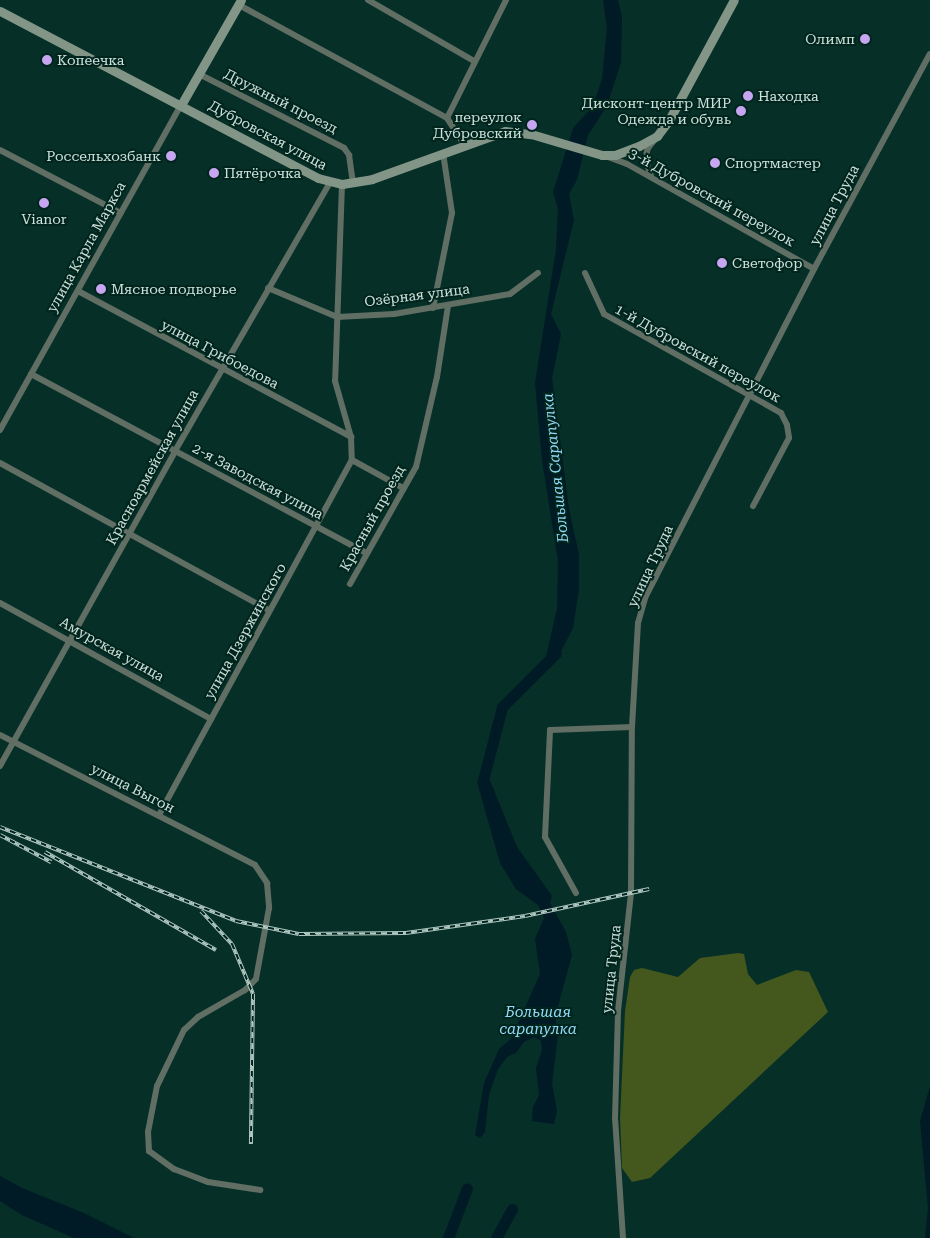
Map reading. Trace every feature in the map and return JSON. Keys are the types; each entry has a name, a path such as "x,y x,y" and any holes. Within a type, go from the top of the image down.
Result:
{"main road":[{"path":"599,154 628,151 657,136 682,99 734,0"},
{"name":"улица Карла Маркса","path":"181,105 240,2"},
{"name":"Дубровская улица","path":"0,11 330,182 353,183 400,170 464,144 505,131 599,154"}],"street":[{"path":"368,0 474,61"},
{"path":"447,118 506,0"},
{"path":"240,2 447,118 464,144"},
{"name":"улица Труда","path":"623,1238 614,1119 618,1011 631,893 634,657 646,598 814,269 930,54"},
{"name":"Дружный проезд","path":"199,74 344,148 349,155 353,183"},
{"name":"улица Карла Маркса","path":"0,430 181,105"},
{"path":"656,180 650,174 645,159 648,148 657,136"},
{"path":"0,150 121,213"},
{"path":"433,308 452,213 443,153"},
{"name":"3-й Дубровский переулок","path":"599,154 627,164 814,269"},
{"name":"Красноармейская улица","path":"0,766 72,640 175,451 330,182"},
{"path":"342,184 335,381 351,437 352,460 403,488"},
{"name":"Озёрная улица","path":"268,288 337,316 394,314 510,294 538,273"},
{"name":"1-й Дубровский переулок","path":"586,273 604,314 781,414 787,425 789,438 753,506"},
{"name":"улица Грибоедова","path":"78,291 221,370 351,437"},
{"name":"Красный проезд","path":"350,584 416,467 437,377 448,306"},
{"name":"2-я Заводская улица","path":"31,374 366,553"},
{"name":"улица Дзержинского","path":"159,815 269,610 318,527 352,460"},
{"path":"0,463 269,610"},
{"name":"Амурская улица","path":"0,603 72,640 211,719"},
{"path":"576,893 550,851 545,837 550,730 632,727"},
{"name":"улица Выгон","path":"0,735 255,866 267,883 268,908 258,974 245,990 198,1017 178,1039 157,1086 150,1114 148,1146 158,1160 191,1177 224,1186 260,1190"}],"green space":[{"path":"738,953 744,954 748,974 757,985 796,970 809,972 828,1012 650,1178 632,1182 622,1168 620,1118 625,1011 630,977 634,970 642,968 678,977 700,958"}],"water":[{"path":"603,0 618,0 622,17 621,62 607,106 588,135 577,180 569,194 574,220 551,314 561,334 552,378 569,509 579,555 579,589 573,628 559,655 549,666 545,661 557,609 558,561 542,460 535,383 556,249 558,209 553,192 573,128 593,106 602,79 607,28"},
{"name":"Большая сарапулка","path":"489,778 517,847 552,896 550,903 566,932 572,955 555,1017 558,1034 552,1084 557,1111 554,1124 532,1121 533,1107 539,1095 536,1068 542,1050 541,1041 534,1037 524,1042 516,1053 508,1056 498,1069 489,1095 485,1132 480,1138 475,1135 484,1083 499,1049 511,1039 540,974 535,939 544,918 538,905 516,889 500,863 477,782"},
{"path":"930,1086 930,1238 925,1238 928,1208 920,1121"},
{"path":"0,1176 22,1188 84,1213 134,1238 74,1238 22,1215 0,1201"}],"waterway":[{"name":"Большая Сарапулка","path":"488,793 483,780 502,707 556,653"},
{"name":"Большая Сарапулка","path":"448,1238 467,1188"},
{"name":"Большая Сарапулка","path":"496,1238 512,1209"}],"railway":[{"path":"0,827 236,921 299,934 406,933 525,916 649,889"},
{"path":"0,835 51,862"},
{"path":"45,852 216,950"},
{"path":"201,911 232,944 253,994 251,1144"}],"place":[{"name":"Олимп","path":"865,39"},
{"name":"Копеечка","path":"47,60"},
{"name":"Находка","path":"748,96"},
{"name":"Дисконт-центр МИР Одежда и обувь","path":"741,111"},
{"name":"переулок Дубровский","path":"532,125"},
{"name":"Россельхозбанк","path":"171,156"},
{"name":"Спортмастер","path":"715,163"},
{"name":"Пятёрочка","path":"214,173"},
{"name":"Vianor","path":"44,203"},
{"name":"Светофор","path":"722,263"},
{"name":"Мясное подворье","path":"101,289"}]}
